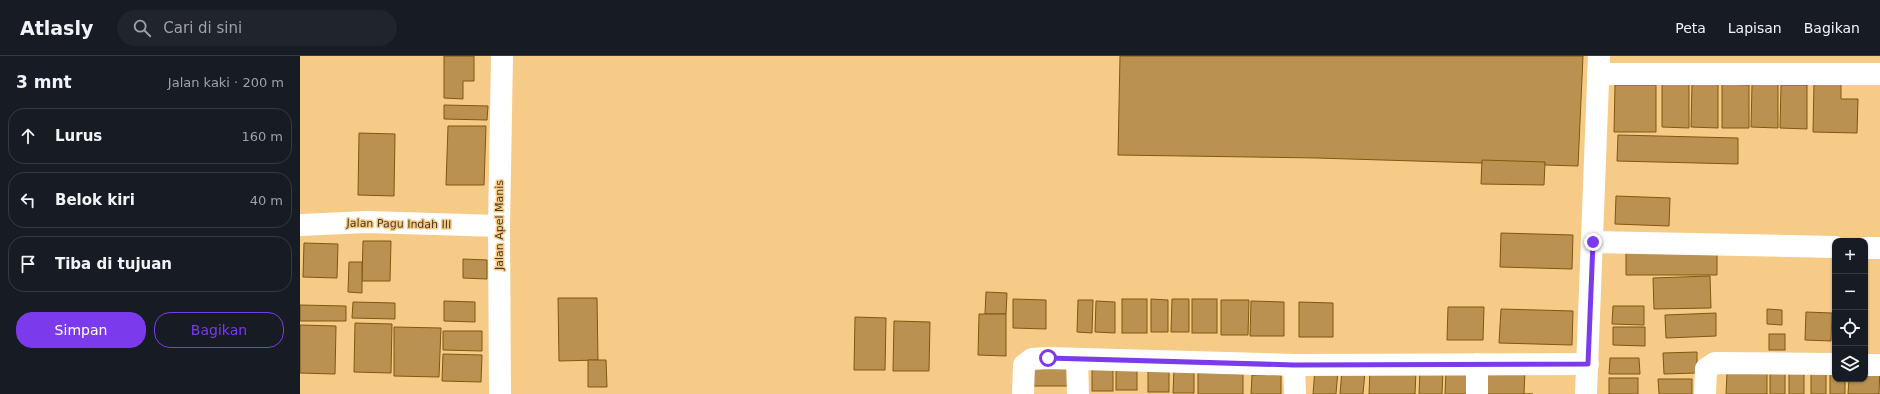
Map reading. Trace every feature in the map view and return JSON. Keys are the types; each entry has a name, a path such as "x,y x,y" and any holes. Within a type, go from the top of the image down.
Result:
{"street":[{"name":"Jalan Apel Manis","path":"500,394 498,226 502,56"},
{"path":"1880,56 1880,61"},
{"path":"1586,394 1593,242 1598,65 1880,74"},
{"name":"Jalan Pagu Indah III","path":"300,225 367,222 498,226"},
{"path":"1593,242 1832,247"},
{"path":"1868,248 1880,248"},
{"path":"1023,394 1024,365 1032,359 1048,358 1294,365 1588,364"},
{"path":"1077,359 1078,394"},
{"path":"1705,394 1706,369 1715,363 1832,364"},
{"path":"1477,364 1477,394"},
{"path":"1294,365 1295,394"},
{"path":"1868,365 1880,365"}],"building":[{"path":"444,56 474,56 474,81 463,81 463,99 444,98"},
{"path":"1120,56 1583,56 1578,166 1317,158 1118,155"},
{"path":"1814,82 1841,82 1841,99 1858,99 1857,133 1813,132"},
{"path":"1662,84 1689,84 1689,128 1662,127"},
{"path":"1692,84 1718,84 1718,128 1691,127"},
{"path":"1722,84 1749,85 1749,128 1722,128"},
{"path":"1752,84 1778,84 1778,128 1751,127"},
{"path":"1615,85 1656,85 1656,132 1614,132"},
{"path":"1781,85 1807,85 1807,129 1780,128"},
{"path":"444,105 488,106 487,120 444,119"},
{"path":"448,126 486,126 484,185 446,185"},
{"path":"359,133 395,134 394,196 358,195"},
{"path":"1618,135 1738,138 1738,164 1617,161"},
{"path":"1482,160 1545,162 1544,185 1481,184"},
{"path":"1616,196 1670,198 1669,226 1615,224"},
{"path":"1501,233 1573,235 1572,269 1500,267"},
{"path":"363,241 391,241 390,281 362,281"},
{"path":"304,243 338,244 337,278 303,277"},
{"path":"1717,249 1717,275 1626,275 1626,250"},
{"path":"463,259 487,260 487,279 463,278"},
{"path":"349,262 362,262 362,293 348,292"},
{"path":"1710,276 1711,308 1654,309 1653,278"},
{"path":"986,292 1007,293 1006,314 985,314"},
{"path":"558,298 597,298 598,360 559,361"},
{"path":"1013,299 1046,300 1046,329 1013,328"},
{"path":"1122,299 1147,299 1147,333 1122,333"},
{"path":"1151,299 1168,300 1168,332 1151,332"},
{"path":"1172,299 1189,299 1189,332 1171,332"},
{"path":"1192,299 1217,299 1217,333 1192,333"},
{"path":"1078,300 1093,300 1092,333 1077,332"},
{"path":"1221,300 1249,300 1248,335 1221,335"},
{"path":"444,301 475,302 475,322 444,321"},
{"path":"1096,301 1115,302 1115,333 1095,332"},
{"path":"1251,301 1284,302 1284,336 1250,336"},
{"path":"353,302 395,303 395,319 352,318"},
{"path":"1299,302 1333,303 1333,337 1299,337"},
{"path":"300,305 346,306 346,321 300,321"},
{"path":"1613,306 1644,306 1644,325 1612,324"},
{"path":"1448,307 1484,307 1483,340 1447,340"},
{"path":"1501,309 1573,311 1572,345 1499,343"},
{"path":"1767,309 1782,310 1782,325 1767,324"},
{"path":"1806,312 1832,313 1831,341 1805,340"},
{"path":"1716,313 1716,336 1666,338 1665,315"},
{"path":"979,314 1006,314 1006,356 978,355"},
{"path":"855,317 886,318 885,370 854,370"},
{"path":"894,321 930,322 929,371 893,371"},
{"path":"355,323 392,324 391,373 354,372"},
{"path":"300,325 336,326 335,374 300,373"},
{"path":"394,327 441,328 439,377 394,376"},
{"path":"1613,327 1645,327 1645,346 1613,345"},
{"path":"443,331 482,331 482,351 443,350"},
{"path":"1769,334 1785,334 1785,350 1769,350"},
{"path":"1697,352 1697,373 1664,374 1663,353"},
{"path":"443,354 482,355 481,382 442,381"},
{"path":"1610,358 1639,358 1640,374 1609,374"},
{"path":"588,360 606,360 607,387 588,387"},
{"path":"1033,364 1071,364 1071,386 1033,386"},
{"path":"1116,366 1137,366 1137,390 1116,390"},
{"path":"1868,366 1880,367 1879,394 1848,394 1849,382 1868,382"},
{"path":"1092,367 1113,367 1113,391 1092,391"},
{"path":"1148,368 1169,368 1169,392 1148,392"},
{"path":"1486,368 1525,369 1524,394 1485,394"},
{"path":"1770,368 1785,368 1785,394 1770,394"},
{"path":"1811,368 1826,368 1826,394 1811,394"},
{"path":"1830,368 1832,368 1832,382 1845,382 1845,394 1830,394"},
{"path":"1174,369 1194,369 1194,393 1173,393"},
{"path":"1315,369 1338,370 1336,394 1313,394"},
{"path":"1420,369 1443,370 1442,394 1419,394"},
{"path":"1789,369 1804,369 1804,394 1789,394"},
{"path":"1342,370 1365,371 1363,394 1340,394"},
{"path":"1370,370 1416,371 1415,394 1369,394"},
{"path":"1446,371 1469,372 1468,394 1445,394"},
{"path":"1198,373 1243,374 1243,394 1198,394"},
{"path":"1727,373 1767,373 1767,394 1726,394"},
{"path":"1252,375 1281,375 1281,394 1251,394"},
{"path":"1609,378 1638,378 1638,394 1609,394"},
{"path":"1658,379 1692,379 1692,394 1659,394"}],"route":[{"path":"1048,358 1294,365 1588,364 1593,242"}]}
